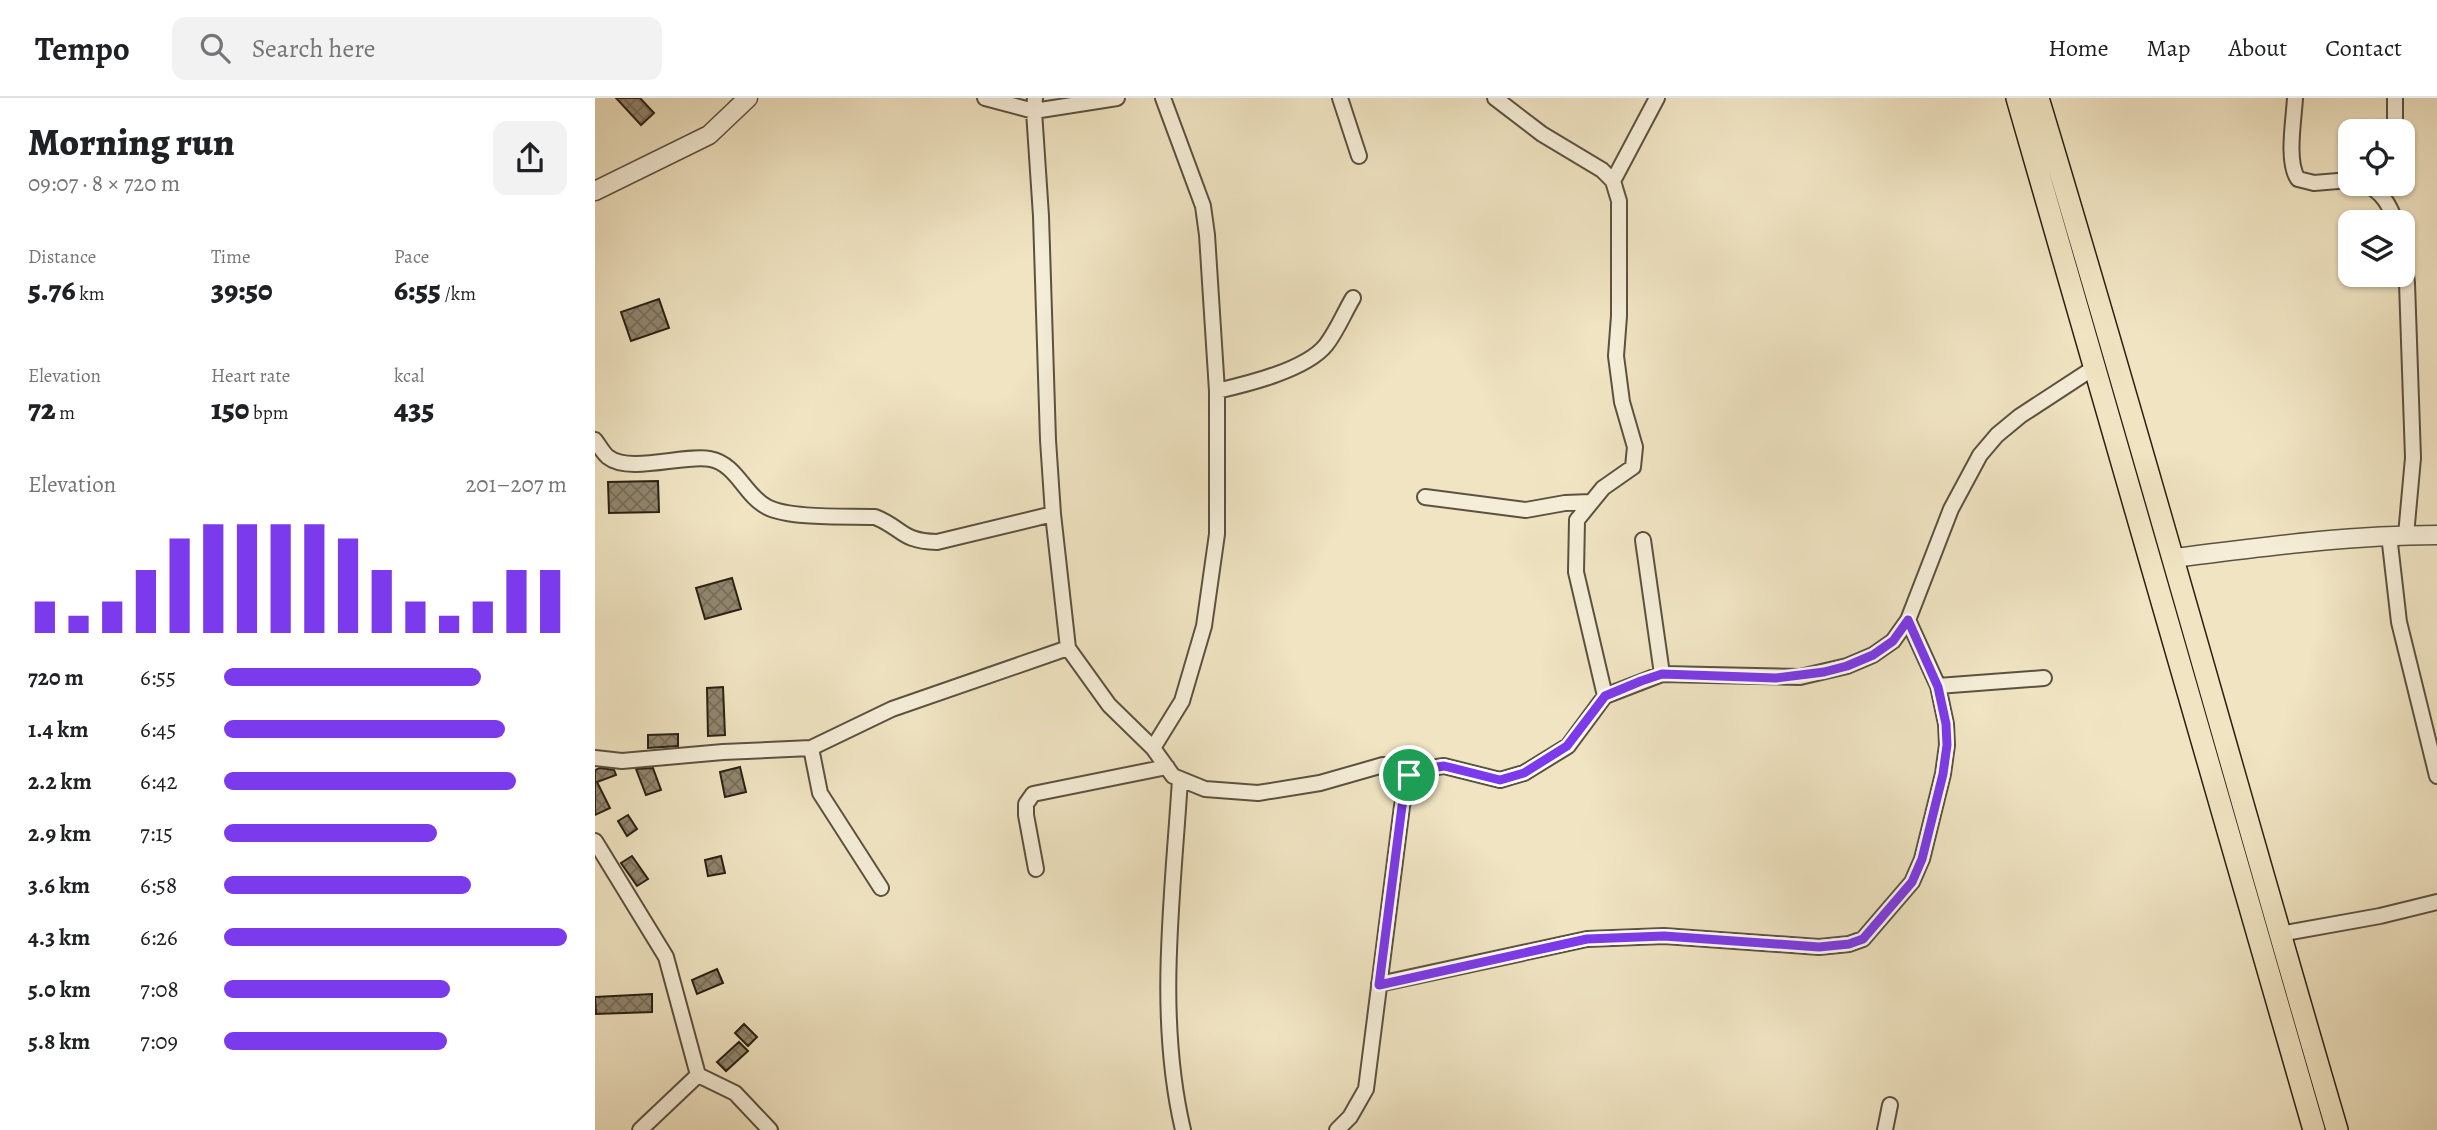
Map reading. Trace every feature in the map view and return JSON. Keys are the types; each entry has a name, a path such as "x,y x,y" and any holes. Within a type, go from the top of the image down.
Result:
{"main road":[{"path":"2017,98 2314,1130"},
{"path":"2038,98 2174,558 2231,767 2337,1130"}],"street":[{"path":"595,191 709,135 748,98"},
{"path":"985,98 1034,105 1117,98"},
{"path":"1153,748 1182,701 1203,626 1217,534 1217,391 1207,235 1203,206 1163,98"},
{"path":"1340,98 1359,156"},
{"path":"1495,98 1542,134 1602,170 1613,181 1619,201 1619,316 1616,356 1622,402 1635,447 1633,467 1603,488 1577,520 1576,572 1605,696"},
{"path":"1613,181 1657,98"},
{"path":"2295,98 2292,160 2295,175 2298,179 2314,183 2338,181"},
{"path":"2395,98 2395,119"},
{"path":"1034,105 1041,216 1048,440 1053,514 1068,648 1109,705 1153,748 1173,776 1205,789 1258,793 1320,783 1383,765 1400,766 1409,775"},
{"path":"2382,196 2391,210"},
{"path":"2386,200 2388,196"},
{"path":"2407,287 2413,458 2397,535 2397,613 2437,776"},
{"path":"1217,391 1255,382 1308,360 1325,347 1353,298"},
{"path":"1337,1130 1350,1116 1366,1089 1402,806 1409,775 1417,770 1444,766 1500,780 1524,773 1567,746 1605,696 1662,674 1776,678 1824,672 1873,655 1893,641 1908,620 1951,509 1980,455 1997,435 2019,416 2095,367"},
{"path":"595,440 609,458 620,462 635,464 711,459 729,467 754,498 768,507 786,512 874,516 905,537 920,541 937,542 1053,514"},
{"path":"1425,497 1526,510 1591,502"},
{"path":"2174,558 2309,541 2437,535"},
{"path":"1643,540 1662,674"},
{"path":"1379,985 1587,939 1664,936 1819,947 1849,944 1863,939 1906,890 1922,859 1943,774 1947,745 1946,724 1938,687 1908,620"},
{"path":"595,758 621,761 811,748 892,709 1068,648"},
{"path":"1938,687 2044,678"},
{"path":"811,748 820,793 881,888"},
{"path":"1036,869 1025,815 1025,804 1033,794 1167,767"},
{"path":"1180,779 1168,985 1170,1047 1183,1130"},
{"path":"595,841 666,957 698,1075 735,1094 770,1130"},
{"path":"2280,934 2437,902"},
{"path":"640,1130 698,1075"},
{"path":"1885,1130 1890,1105"}],"building":[{"path":"616,98 640,98 654,113 641,125"},
{"path":"659,299 669,328 631,341 621,312"},
{"path":"658,481 659,512 609,513 608,482"},
{"path":"732,578 741,609 705,619 696,588"},
{"path":"723,687 725,735 708,736 707,688"},
{"path":"678,734 678,746 648,748 648,735"},
{"path":"740,767 746,792 725,797 720,772"},
{"path":"653,768 661,790 646,795 636,769"},
{"path":"595,770 614,770 616,775 597,782 610,808 595,815"},
{"path":"628,815 637,829 627,836 618,821"},
{"path":"632,856 648,879 637,886 621,863"},
{"path":"721,856 725,873 708,876 705,860"},
{"path":"717,969 723,983 697,994 692,980"},
{"path":"652,994 652,1012 596,1014 595,997"},
{"path":"744,1024 757,1037 748,1046 735,1033"},
{"path":"739,1042 748,1051 726,1071 717,1062"}],"route":[{"path":"1908,620 1938,687 1946,724 1947,745 1943,774 1922,859 1912,882 1863,939 1849,944 1819,947 1664,936 1587,939 1379,985 1402,806 1409,775 1417,770 1444,766 1500,780 1524,773 1567,746 1605,696 1641,681 1662,674 1776,678 1824,672 1873,655 1893,641 1908,620"}]}
